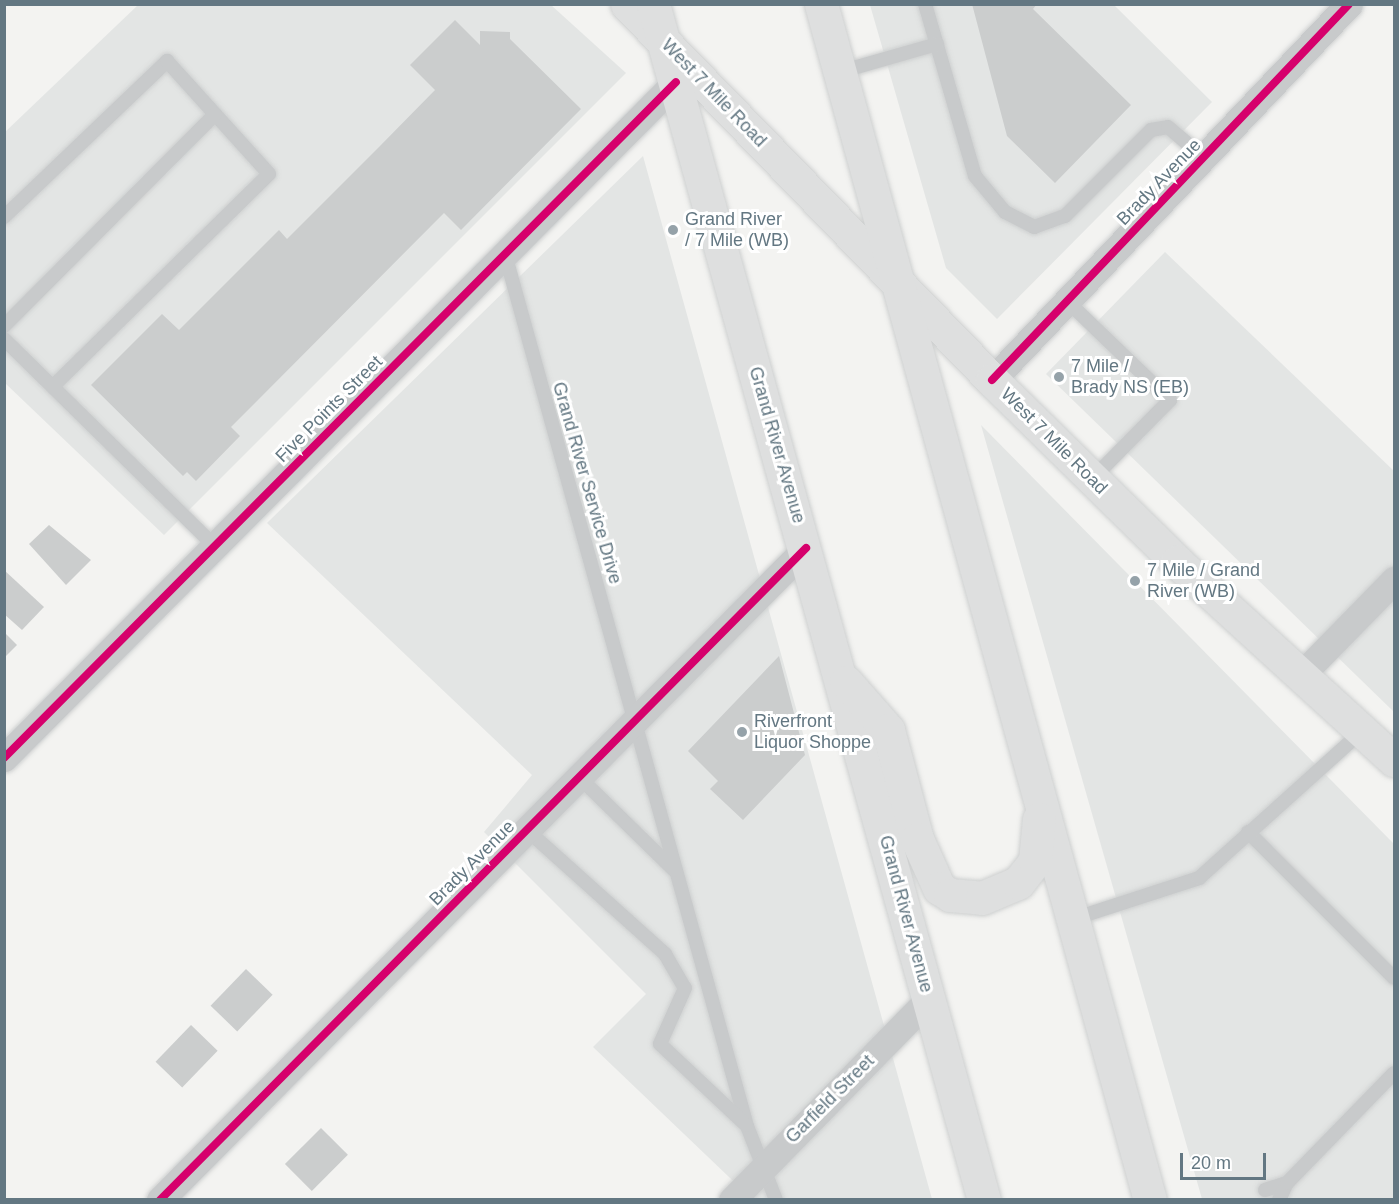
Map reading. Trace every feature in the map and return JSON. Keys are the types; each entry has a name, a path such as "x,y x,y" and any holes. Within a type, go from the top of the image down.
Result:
{"main road":[{"name":"West 7 Mile Road","path":"627,4 992,380 1092,478 1395,760"},
{"name":"Grand River Avenue","path":"653,4 806,548 984,1200"},
{"path":"821,4 1150,1200"},
{"path":"840,677 888,730 930,878 950,895 982,898 1004,892 1026,875 1040,844 1038,794"}],"street":[{"name":"Brady Avenue","path":"992,380 1349,4"},
{"name":"Five Points Street","path":"4,758 676,82"},
{"name":"Brady Avenue","path":"160,1200 806,548"},
{"path":"1302,674 1395,579"},
{"name":"Garfield Street","path":"732,1200 929,999"}],"lane":[{"path":"925,4 975,176 1005,212 1034,227 1065,216 1151,130 1168,127 1203,158"},
{"path":"839,72 937,44"},
{"path":"4,217 167,61 269,174 53,386"},
{"path":"4,326 215,114"},
{"name":"Grand River Service Drive","path":"505,254 634,721"},
{"path":"1067,301 1170,400 1092,478"},
{"path":"4,339 215,546"},
{"path":"634,721 747,1126 766,1164 776,1200"},
{"path":"1073,919 1199,878 1363,729"},
{"path":"579,777 677,874"},
{"path":"526,830 665,954 685,988 660,1044 747,1126"},
{"path":"1248,832 1395,978"},
{"path":"1280,1200 1287,1183 1395,1073"},
{"path":"1265,1190 1287,1183"}],"shaded area":[{"path":"138,5 551,5 626,73 164,535 5,383 4,133"},
{"path":"870,5 1114,5 1212,102 997,319 946,268"},
{"path":"643,156 932,1199 752,1199 593,1047 646,994 484,832 532,775 267,523"},
{"path":"1165,252 1394,471 1394,712 1046,374"},
{"path":"981,425 1394,844 1394,1199 1202,1199"}],"building":[{"path":"972,4 1037,4 1033,9 1131,105 1055,183 1007,136"},
{"path":"455,20 480,45 480,31 510,32 510,39 581,109 461,230 444,213 231,427 240,436 196,481 187,472 183,476 91,385 162,314 179,330 279,230 287,239 379,147 435,90 410,65"},
{"path":"49,525 91,560 66,585 29,544"},
{"path":"4,570 44,607 22,630 4,614"},
{"path":"5,633 17,645 5,657"},
{"path":"779,656 805,755 743,820 710,789 718,781 688,751"},
{"path":"246,969 273,995 237,1031 211,1006"},
{"path":"191,1025 218,1051 182,1087 156,1062"},
{"path":"321,1128 348,1155 312,1191 285,1164"}],"cycle path":[{"path":"992,380 1349,4"},
{"path":"4,758 676,82"},
{"path":"160,1200 806,548"}],"place":[{"name":"Grand River / 7 Mile (WB)","path":"673,230"},
{"name":"7 Mile / Brady NS (EB)","path":"1059,377"},
{"name":"7 Mile / Grand River (WB)","path":"1135,581"},
{"name":"Riverfront Liquor Shoppe","path":"742,732"}]}
